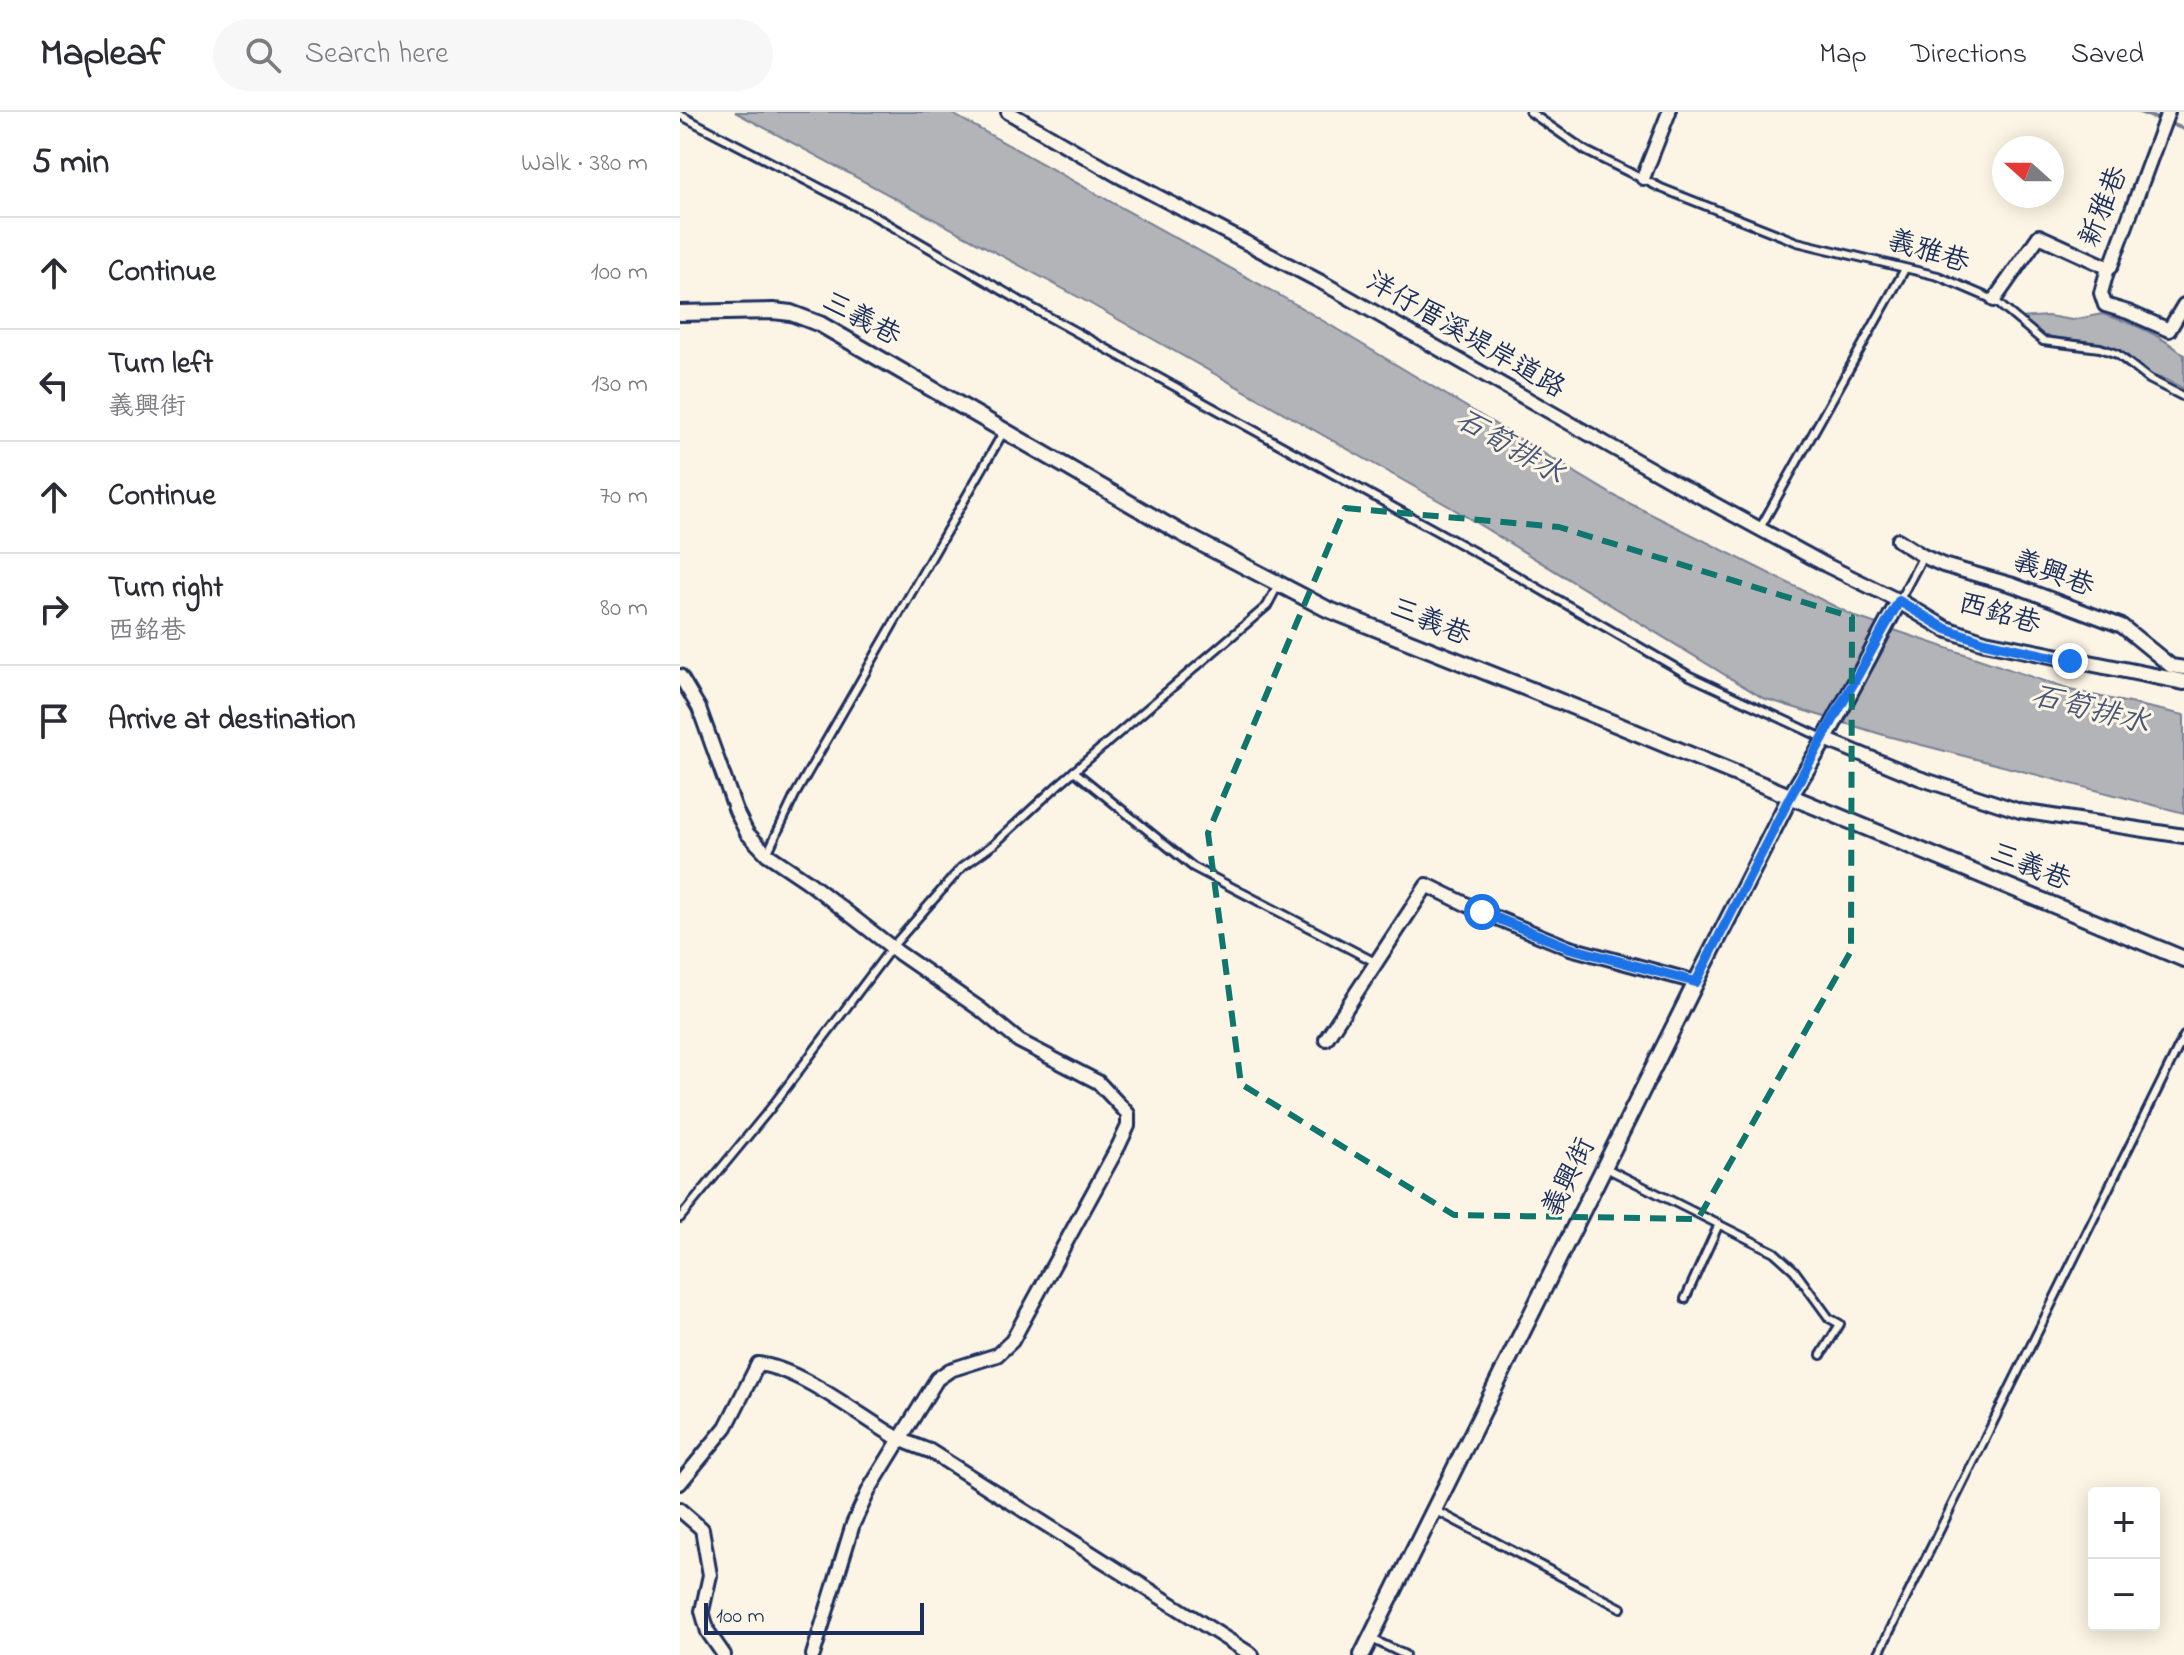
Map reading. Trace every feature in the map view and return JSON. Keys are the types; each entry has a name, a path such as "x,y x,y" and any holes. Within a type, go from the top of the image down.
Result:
{"street":[{"name":"洋仔厝溪堤岸道路","path":"1008,112 1117,175 1323,283 1760,528 1899,601"},
{"path":"1643,178 1669,112"},
{"name":"新雅巷","path":"1994,300 2039,236 2108,268 2168,112"},
{"path":"2108,268 2101,293 2105,305 2169,330 2184,305"},
{"name":"三義巷","path":"680,313 773,311 791,313 820,324 1004,431 1278,585 1327,609 1584,711 2184,959"},
{"name":"義興巷","path":"1898,540 1943,565 2013,585 2122,626 2171,666 2184,668"},
{"name":"義興街","path":"1362,1655 1790,797 1899,601"},
{"name":"西銘巷","path":"1899,601 1946,629 1985,642 2184,682"},
{"path":"680,676 699,708 736,811 747,833 767,854 980,1009 1019,1041 1098,1082 1128,1114 1124,1136 1012,1341 997,1355 950,1370 937,1379 870,1488 853,1524 813,1655"},
{"path":"1828,733 1919,778 2020,811 2184,836"},
{"path":"1326,1039 1427,885 1482,912 1570,948 1696,982"},
{"path":"680,1483 726,1427 758,1364 770,1366 819,1390 899,1439 930,1451 1252,1655"},
{"path":"680,1510 702,1529 710,1575 702,1611 708,1632 724,1655"}],"lane":[{"name":"義雅巷","path":"1530,112 1586,151 1701,205 1797,242 1938,276 1994,300 2043,341 2108,351 2149,379 2184,397"},
{"path":"680,115 876,217 1690,676 1828,733"},
{"path":"1760,528 1905,269"},
{"path":"767,854 802,782 1004,431"},
{"path":"1899,601 1923,556"},
{"path":"680,1218 770,1109 892,947 962,867 994,844 1074,771 1267,606 1278,585"},
{"path":"1074,771 1193,867 1375,962"},
{"path":"1878,1655 2184,1036"},
{"path":"1604,1167 1774,1252 1794,1270 1829,1318 1840,1324 1821,1355"},
{"path":"1685,1299 1719,1224"},
{"path":"1435,1510 1621,1608"},
{"path":"1371,1638 1405,1655"}],"highlighted area":[{"path":"1345,508 1559,527 1852,617 1851,951 1698,1219 1454,1215 1241,1084 1208,833"}],"water":[{"name":"石筍排水","path":"735,112 949,112 1295,304 1613,495 1856,617 2070,690 2184,715 2184,813 1887,736 1763,698 1452,508 1082,299"},
{"path":"2102,314 2145,330 2184,355 2184,389 2150,375 2118,352 2056,341 2034,331 2019,318 2048,316 2072,320"}],"waterway":[{"path":"2139,112 2184,129"}],"route":[{"path":"1482,912 1570,948 1696,982 1790,797 1899,601 1946,629 1985,642 2070,661"}]}
